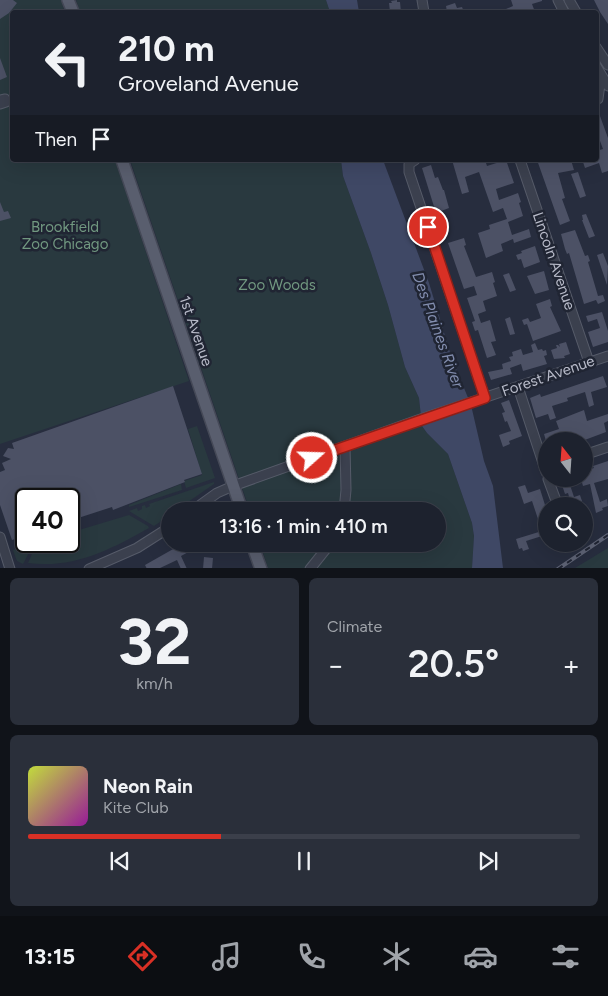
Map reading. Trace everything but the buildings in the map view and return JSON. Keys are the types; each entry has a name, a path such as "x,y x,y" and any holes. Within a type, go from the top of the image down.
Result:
{"main road":[{"name":"1st Avenue","path":"123,162 239,502"},
{"path":"255,552 260,568"}],"street":[{"path":"599,52 608,65"},
{"path":"599,71 608,86"},
{"path":"412,162 409,172 485,398"},
{"name":"Lincoln Avenue","path":"521,162 589,362"},
{"name":"Forest Avenue","path":"205,502 218,493 234,486 418,420 608,356"},
{"path":"518,387 538,446"},
{"path":"345,446 345,502"},
{"path":"593,452 608,447"},
{"path":"89,568 137,548 161,533"},
{"path":"0,538 11,568"},
{"path":"310,568 323,552"},
{"path":"0,566 11,568"}],"green space":[{"name":"Brookfield Zoo Chicago","path":"0,0 61,0 64,10 10,10 10,162 116,162 189,381 0,444"},
{"path":"76,0 326,0 329,10 79,10"},
{"name":"Zoo Woods","path":"131,162 341,162 343,176 388,305 405,367 419,398 422,426 448,454 472,523 474,536 472,568 268,568 263,552 446,552 446,502 247,502"},
{"path":"197,426 215,478 186,488 184,481 202,475 188,429"},
{"path":"214,482 214,484 188,502 161,502 161,521 154,526 129,511 137,508 138,511 142,509 142,506 145,505 146,508 150,506 149,504"},
{"path":"181,484 182,490 129,507 129,505"},
{"path":"129,515 149,528 120,544 91,556 60,563 28,563 32,553 80,553 80,530"},
{"path":"608,548 608,568 575,568"},
{"path":"15,549 15,553 29,553 23,564 17,561 13,550"}],"water":[{"path":"326,0 357,0 359,10 329,10"},
{"name":"Des Plaines River","path":"341,162 384,162 429,283 452,359 471,405 484,461 493,486 503,568 472,568 474,536 472,523 448,454 422,426 419,398 405,367 388,305 343,176"}],"railway":[{"path":"559,568 608,535"}],"route":[{"path":"312,458 485,398 428,227"}]}
